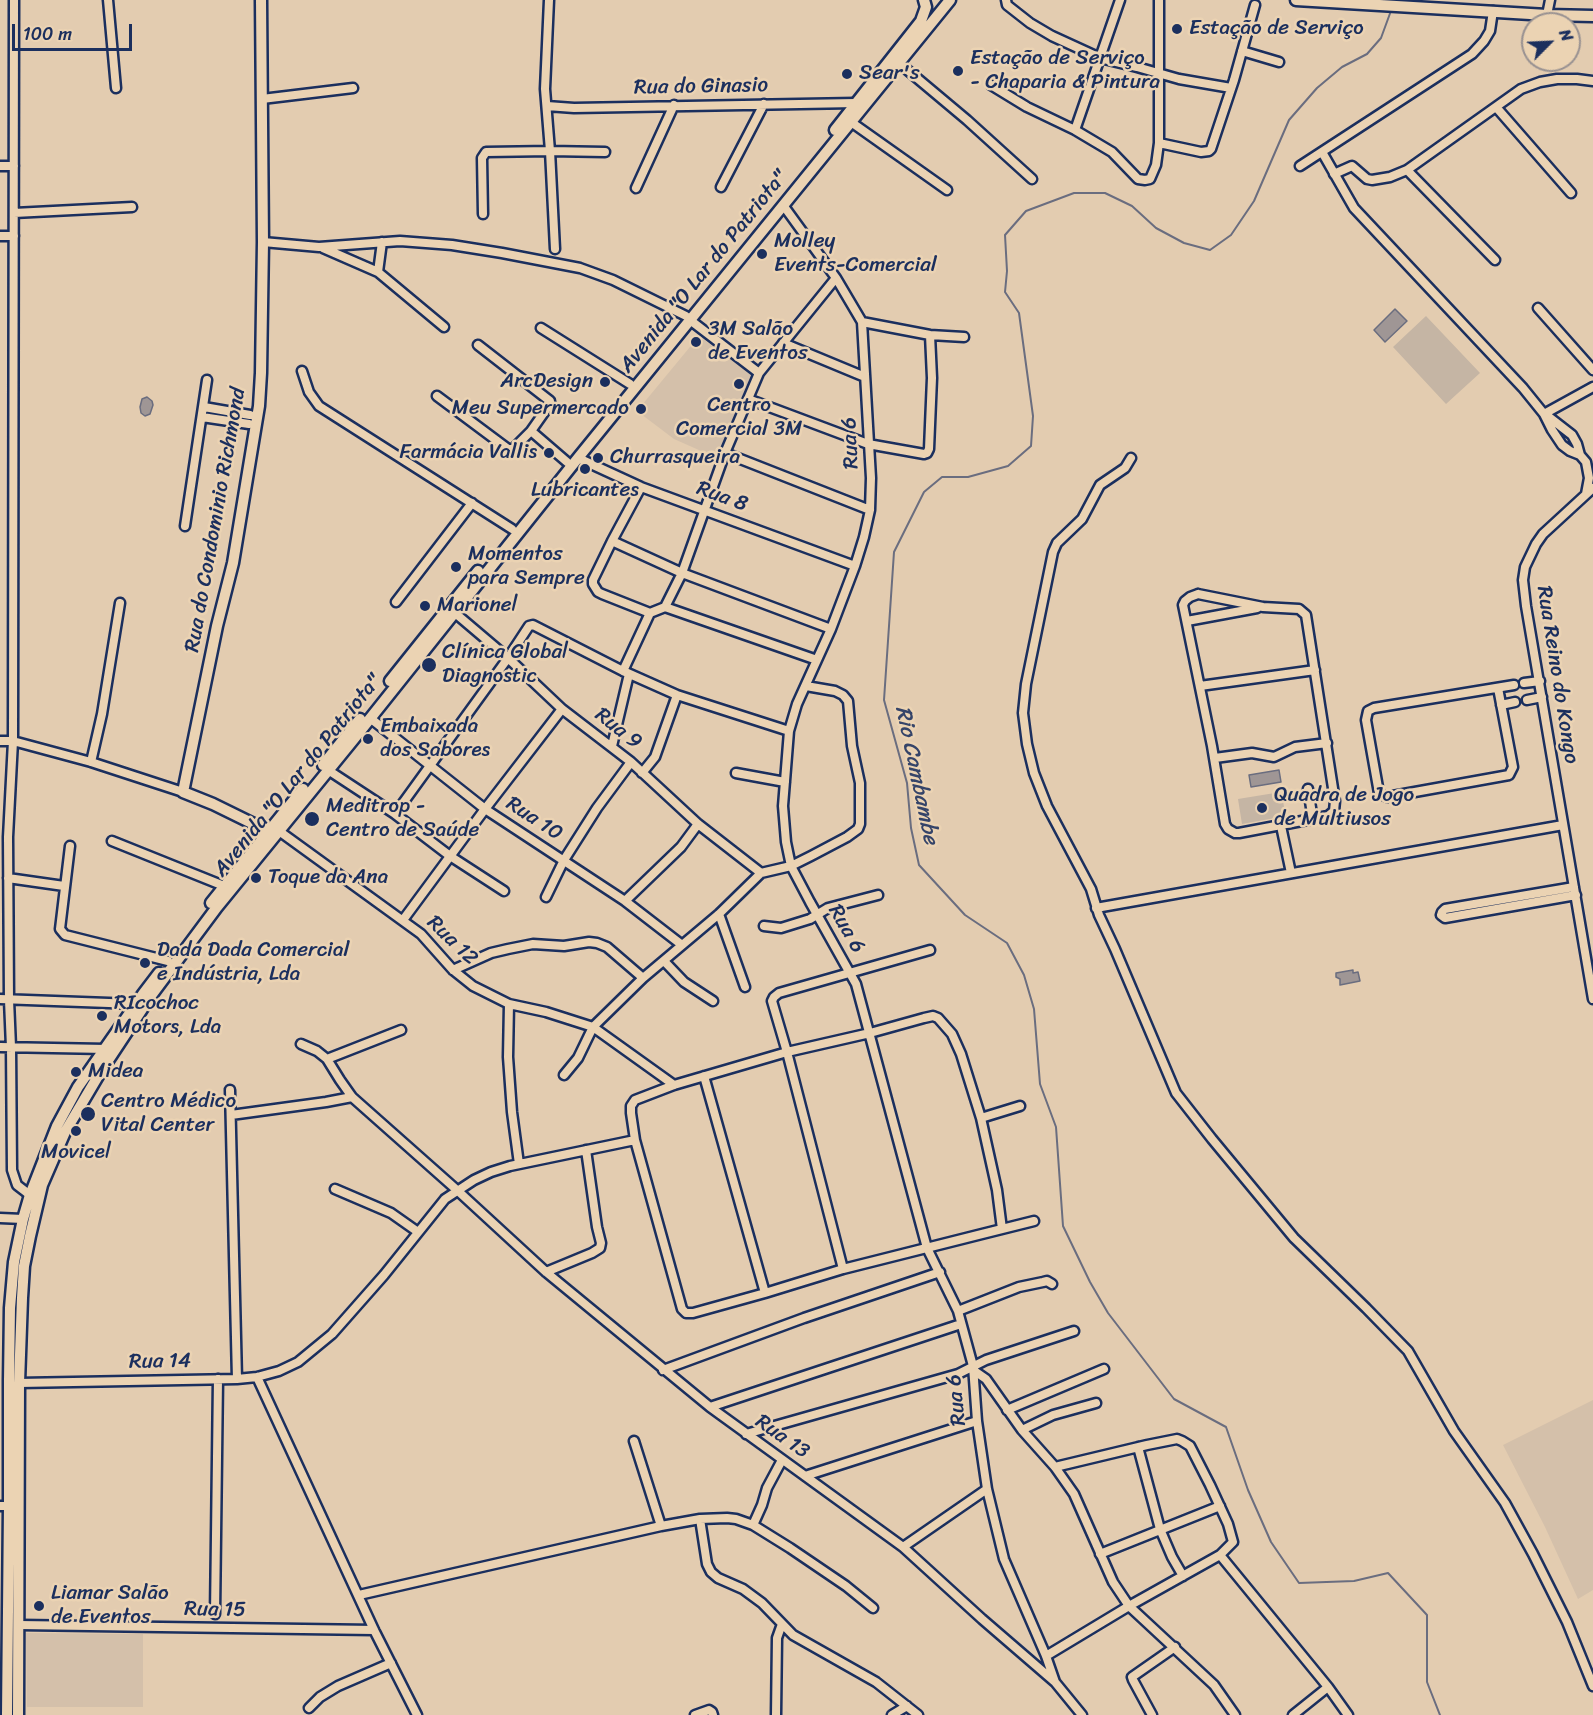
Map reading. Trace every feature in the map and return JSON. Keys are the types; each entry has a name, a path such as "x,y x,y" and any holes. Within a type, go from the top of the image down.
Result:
{"main road":[{"name":"Rua do Condominio Richmond","path":"183,792 232,563 251,424 261,373 263,242 261,0"},
{"name":"Avenida \"O Lar do Patriota\"","path":"18,1715 19,1626 9,1381 22,1298 24,1266 42,1185 66,1132 101,1071 158,987 274,831 512,529 573,460 688,318 921,21 926,7 924,0"},
{"path":"1296,0 1521,13"},
{"name":"Avenida \"O Lar do Patriota\"","path":"7,1715 4,1638 10,1308 14,1262 23,1218 57,1125 78,1087 136,1004 224,886 328,770 454,613 630,384 783,206 950,2"},
{"path":"183,792 274,831"}],"street":[{"path":"14,0 13,741 4,837 8,878 4,999 11,1047 12,1170 17,1185 30,1195"},
{"path":"108,0 117,88"},
{"path":"549,0 545,89 555,249"},
{"path":"1006,0 1008,5 1030,23 1100,58 1179,80 1231,88"},
{"path":"1075,130 1120,0"},
{"path":"992,85 1027,107 1075,130 1112,152 1138,179 1150,178 1154,172 1159,143 1159,0"},
{"path":"1159,143 1201,152 1209,151 1231,88 1255,5"},
{"path":"1300,166 1472,54 1490,31 1493,11"},
{"path":"1242,51 1279,62"},
{"path":"899,63 1032,179"},
{"path":"1334,174 1352,166 1367,179 1380,180 1407,170 1521,89 1540,82 1567,79 1593,81"},
{"path":"262,99 353,88"},
{"name":"Rua do Ginasio","path":"547,106 574,108 856,103"},
{"path":"721,187 764,104"},
{"path":"636,188 674,105"},
{"path":"1496,106 1571,193"},
{"path":"851,122 947,190"},
{"path":"483,214 482,158 483,154 490,150 605,152"},
{"path":"1322,152 1354,208 1523,388 1544,414 1562,445 1586,461"},
{"path":"0,166 14,166"},
{"path":"1407,170 1495,260"},
{"name":"Rua 6","path":"783,206 836,278 862,322 871,478 870,510 855,566 831,629 797,705 789,731 783,822 791,866 856,984 927,1248 957,1311 973,1368 973,1388 987,1489 1004,1559 1055,1682"},
{"path":"14,213 132,207"},
{"path":"0,236 14,236"},
{"path":"263,242 320,247 400,241 452,245 580,268 613,280 688,318 759,373"},
{"path":"378,272 382,242"},
{"path":"320,247 378,272 444,327"},
{"path":"612,746 626,673 650,614 665,607 682,573 725,453 759,373 836,278"},
{"path":"1538,308 1593,370"},
{"path":"862,322 930,334 964,337"},
{"path":"541,328 630,384"},
{"path":"748,399 868,444 927,453 931,410 930,334"},
{"path":"783,344 865,377"},
{"path":"436,396 508,449 516,446 531,431 550,401 477,345"},
{"path":"302,371 309,392 320,406 512,529"},
{"path":"185,526 207,380"},
{"path":"1544,414 1593,387"},
{"path":"204,407 251,424"},
{"path":"1544,414 1572,435 1586,461 1590,492"},
{"path":"202,417 251,424"},
{"name":"Rua 8","path":"531,431 573,460 855,566"},
{"path":"725,453 870,510"},
{"path":"1131,458 1122,470 1100,485 1082,519 1057,543 1053,552 1026,684 1023,713 1034,773 1047,806 1090,889 1096,908 1176,1093 1294,1238 1408,1351 1454,1431 1504,1503 1567,1622 1593,1686"},
{"path":"641,487 593,580 594,588 602,594 650,614"},
{"name":"Rua Reino do Kongo","path":"1590,492 1543,534 1530,554 1525,567 1524,593 1593,999"},
{"path":"396,602 472,503"},
{"path":"612,541 682,573 831,629"},
{"path":"1198,594 1263,607 1299,609 1305,613 1308,620 1335,807 1328,816 1239,833 1232,832 1224,819 1215,758 1183,605 1193,595 1198,594"},
{"path":"91,762 102,714 120,603"},
{"path":"665,607 817,660"},
{"path":"1186,621 1263,607"},
{"name":"Rua 9","path":"454,613 508,658 562,709 612,746 698,824 761,873"},
{"path":"395,814 508,658 526,628 532,625 626,673 677,695 789,731"},
{"path":"1200,686 1315,670"},
{"path":"1524,683 1540,681"},
{"path":"1498,688 1513,767 1509,775 1387,797 1379,793 1366,720 1368,711 1374,708 1514,685"},
{"path":"564,1076 578,1058 593,1026 643,978 719,915 761,873 791,866 847,837 858,828 860,824 860,783 852,746 848,701 835,691 806,686"},
{"path":"642,773 655,757 677,695"},
{"path":"1527,699 1542,697"},
{"path":"1501,705 1515,702"},
{"path":"404,920 562,709"},
{"name":"Rua 10","path":"370,718 485,809 625,901 682,945"},
{"path":"0,741 13,741 91,762 183,792"},
{"path":"1215,758 1252,753 1274,757 1295,747 1327,743"},
{"path":"546,897 564,860 597,808 631,762"},
{"path":"328,770 504,891"},
{"path":"736,773 785,782"},
{"path":"1308,789 1313,819"},
{"path":"625,901 681,847 698,824"},
{"path":"1281,825 1291,873"},
{"path":"1096,908 1563,825"},
{"name":"Rua 12","path":"274,831 404,920 421,934 453,970 473,986 509,1004 593,1026 674,1085"},
{"path":"112,841 224,886"},
{"path":"70,846 60,929 65,935 168,961"},
{"path":"8,878 64,886"},
{"path":"1575,891 1447,918 1441,915 1444,910 1575,891"},
{"path":"764,926 781,928 817,915 828,908 878,895"},
{"path":"719,915 745,987"},
{"path":"453,970 491,953 508,949 533,944 564,946 589,942 607,947 643,978"},
{"path":"843,1269 772,1001 779,993 930,950"},
{"path":"664,961 684,982 713,1001"},
{"path":"4,999 136,1004"},
{"path":"509,1004 508,1057 519,1164"},
{"path":"1002,1229 997,1190 981,1118 961,1054 944,1023 933,1016 787,1052 704,1076 635,1100 631,1106 635,1140 682,1309 686,1313 765,1293 843,1269 1034,1221"},
{"path":"301,1044 317,1051 327,1059 401,1030"},
{"path":"0,1047 106,1049"},
{"name":"Rua 13","path":"327,1059 352,1097 546,1272 710,1407 903,1547 1055,1682 1073,1711 1082,1715"},
{"path":"704,1076 765,1293"},
{"path":"230,1090 237,1379"},
{"path":"231,1115 352,1097"},
{"path":"981,1118 1020,1106"},
{"name":"Rua 14","path":"9,1381 237,1379 257,1377 298,1362 332,1334 384,1275 445,1199 491,1172 635,1140"},
{"path":"546,1272 600,1248 586,1150"},
{"path":"335,1189 391,1213 418,1232"},
{"path":"0,1218 23,1218"},
{"path":"663,1370 814,1314 940,1272"},
{"path":"957,1311 1019,1287 1047,1281 1052,1284"},
{"path":"710,1407 961,1324"},
{"path":"746,1434 958,1374 986,1360 1074,1331"},
{"path":"973,1368 986,1378 1022,1430 1055,1467 1074,1494 1113,1582 1129,1606 1214,1685 1236,1715"},
{"path":"1007,1410 1104,1370"},
{"path":"257,1377 374,1630 417,1715"},
{"path":"215,1614 218,1379"},
{"path":"1022,1430 1053,1415 1096,1403"},
{"path":"805,1476 977,1421"},
{"path":"1046,1656 1220,1555 1233,1542 1220,1506 1187,1443 1176,1439 1055,1467"},
{"path":"634,1441 661,1526"},
{"path":"1138,1447 1161,1529 1172,1557 1183,1576"},
{"path":"753,1525 767,1488 782,1460"},
{"path":"903,1547 987,1489"},
{"path":"1100,1554 1220,1506"},
{"path":"359,1595 661,1526 700,1519 736,1519 753,1525 790,1548 846,1586 873,1608"},
{"path":"700,1519 707,1564 711,1572 718,1578 743,1589 774,1614 793,1635 876,1682 918,1715"},
{"path":"1220,1555 1328,1687 1348,1715"},
{"path":"776,1715 777,1638 782,1624"},
{"name":"Rua 15","path":"19,1626 374,1630"},
{"path":"1152,1715 1132,1677 1174,1647"},
{"path":"309,1708 320,1697 338,1686 391,1663"},
{"path":"1293,1715 1328,1687"},
{"path":"892,1715 907,1706"},
{"path":"695,1715 709,1710 713,1715"}],"shaded area":[{"path":"1395,309 1407,321 1385,342 1374,330"},
{"path":"1426,316 1480,373 1446,404 1393,347"},
{"path":"699,336 751,375 717,458 674,439 637,411"},
{"path":"147,397 153,405 150,414 145,416 141,413 140,407 142,399"},
{"path":"1279,770 1281,782 1251,787 1249,775"},
{"name":"Quadra de Jogo de Multiusos","path":"1281,792 1286,816 1242,824 1238,799"},
{"path":"1353,970 1353,973 1358,972 1360,981 1340,985 1340,979 1336,977 1336,973"},
{"path":"1593,1400 1593,1590 1578,1599 1545,1527 1503,1445"},
{"path":"26,1633 143,1634 143,1707 27,1707"}],"waterway":[{"name":"Rio Cambambe","path":"1392,8 1381,38 1367,54 1342,67 1317,88 1289,120 1254,201 1231,235 1210,250 1184,243 1156,228 1132,206 1105,193 1074,193 1026,211 1005,235 1007,271 1005,292 1019,313 1033,416 1031,446 1008,466 968,477 942,477 924,492 894,552 884,700 907,783 911,828 919,865 965,915 1007,943 1024,975 1034,1009 1040,1084 1056,1127 1063,1226 1090,1282 1108,1313 1174,1399 1226,1427 1248,1490 1271,1542 1299,1583 1354,1581 1388,1573 1427,1615 1427,1682 1440,1715"}],"place":[{"name":"Estação de Serviço","path":"1177,29"},
{"name":"Estação de Serviço - Chaparia & Pintura","path":"958,71"},
{"name":"Sear's","path":"847,74"},
{"name":"Molley Events-Comercial","path":"762,254"},
{"name":"3M Salão de Eventos","path":"696,342"},
{"name":"ArcDesign","path":"605,382"},
{"name":"Centro Comercial 3M","path":"739,384"},
{"name":"Meu Supermercado","path":"641,409"},
{"name":"Farmácia Vallis","path":"549,453"},
{"name":"Churrasqueira","path":"598,458"},
{"name":"Lubricantes","path":"585,469"},
{"name":"Momentos para Sempre","path":"456,567"},
{"name":"Marionel","path":"425,606"},
{"name":"Clínica Global Diagnostic","path":"429,665"},
{"name":"Embaixada dos Sabores","path":"368,739"},
{"name":"Quadra de Jogo de Multiusos","path":"1262,808"},
{"name":"Meditrop - Centro de Saúde","path":"312,819"},
{"name":"Toque da Ana","path":"256,878"},
{"name":"Dada Dada Comercial e Indústria, Lda","path":"145,963"},
{"name":"RIcochoc Motors, Lda","path":"102,1016"},
{"name":"Midea","path":"76,1072"},
{"name":"Centro Médico Vital Center","path":"88,1114"},
{"name":"Movicel","path":"76,1131"},
{"name":"Liamar Salão de Eventos","path":"39,1606"}]}
